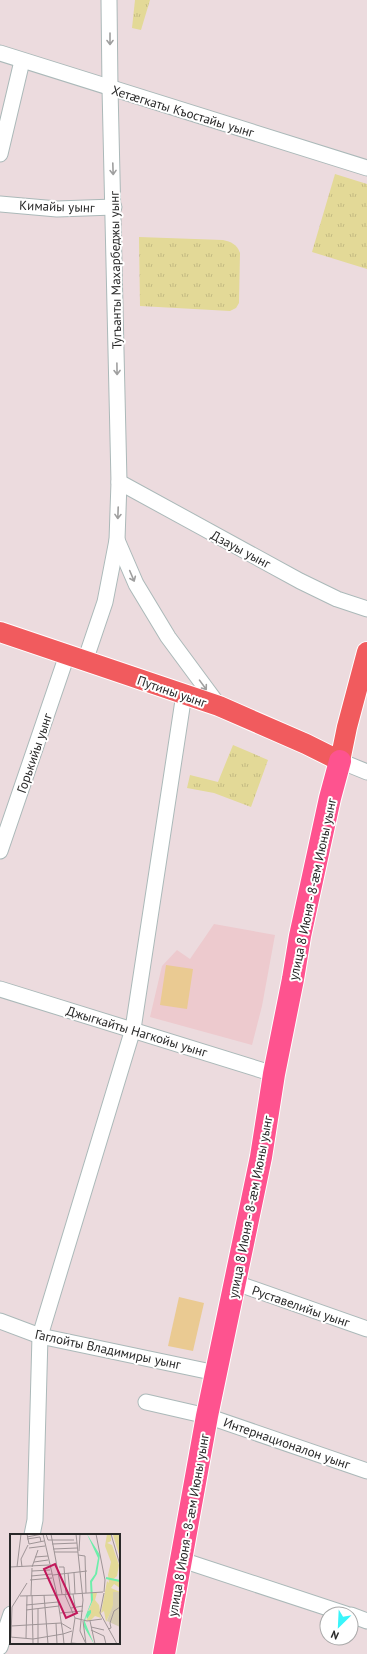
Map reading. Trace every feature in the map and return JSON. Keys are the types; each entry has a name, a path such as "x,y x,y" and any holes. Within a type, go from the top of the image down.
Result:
{"highway":[{"name":"улица 8 Июня - 8-ӕм Июны уынг","path":"164,1654 216,1373 236,1283 261,1157 274,1074 303,921 330,798 340,761"}],"main road":[{"name":"Путины уынг","path":"0,632 219,706 306,744 340,761"},
{"path":"340,761 367,652"}],"street":[{"name":"Тугъанты Махарбеджы уынг","path":"76,658 105,602 117,540 119,482 109,0"},
{"name":"Хетæгкаты Къостайы уынг","path":"0,54 367,168"},
{"path":"0,154 22,61"},
{"name":"Кимайы уынг","path":"0,204 57,209 114,207"},
{"name":"Дзауы уынг","path":"119,482 300,581 337,599 367,609"},
{"name":"Тугъанты Махарбеджы уынг","path":"117,540 136,584 168,637 219,706"},
{"name":"Горькийы уынг","path":"0,851 76,658"},
{"path":"32,1534 34,1520 40,1336 133,1029 184,694"},
{"path":"340,761 367,772"},
{"name":"Джыгкайты Нагкойы уынг","path":"0,989 133,1029 274,1074"},
{"name":"Руставелийы уынг","path":"236,1283 367,1328"},
{"name":"Гаглойты Владимиры уынг","path":"0,1321 40,1336 216,1373"},
{"name":"Интернационалон уынг","path":"146,1402 208,1416 367,1470"},
{"path":"182,1560 322,1606"},
{"path":"0,1647 10,1617"}],"shaded area":[{"path":"214,924 275,935 262,1006 252,1045 150,1017 162,966 177,950 190,959"},
{"path":"166,965 193,969 187,1009 160,1005"},
{"path":"179,1297 204,1303 193,1351 168,1346"}],"green space":[{"path":"135,0 150,0 141,30 132,28"},
{"path":"335,174 367,184 367,269 312,252"},
{"path":"139,237 223,240 233,244 237,247 240,253 239,303 236,308 230,311 140,306"},
{"path":"233,745 268,760 251,807 214,793 187,788 190,775 218,782"}]}
